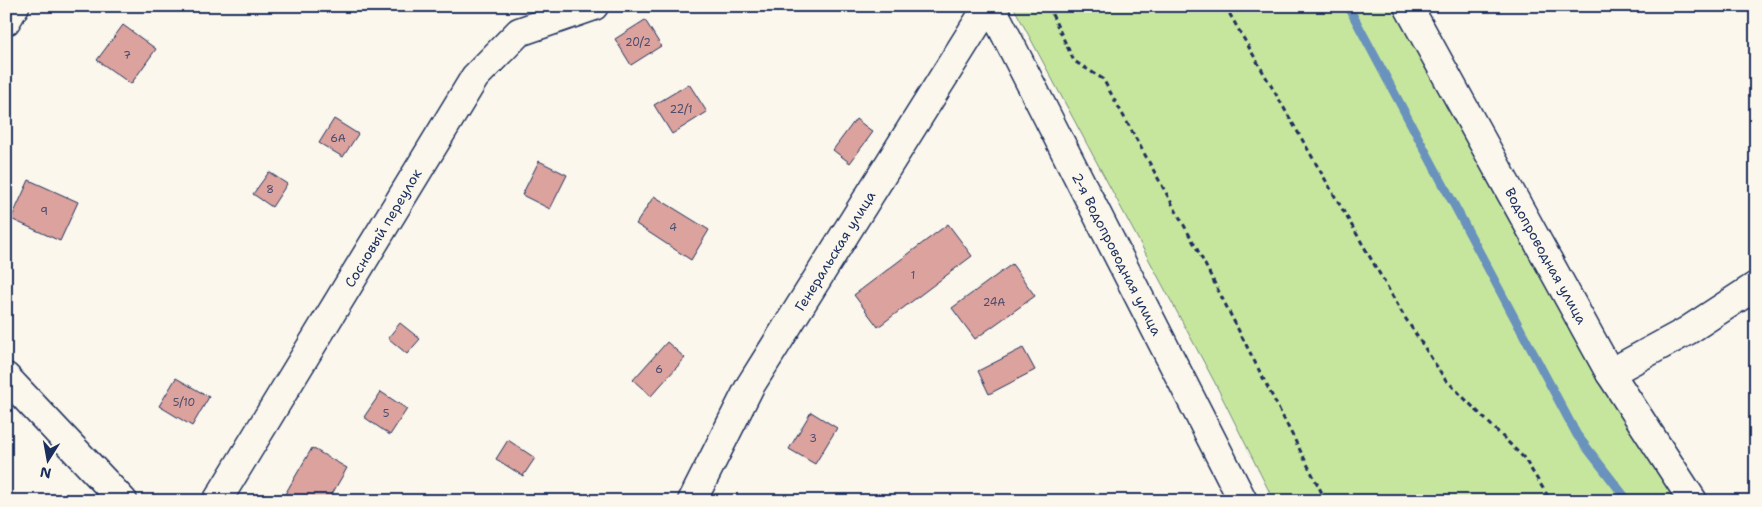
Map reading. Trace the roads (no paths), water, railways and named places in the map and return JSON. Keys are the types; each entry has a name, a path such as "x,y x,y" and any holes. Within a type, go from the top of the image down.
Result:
{"street":[{"path":"6,22 15,6"},
{"name":"Сосновый переулок","path":"217,501 475,77 518,32 594,6"},
{"name":"Генеральская улица","path":"692,501 750,386 989,6"},
{"name":"2-я Водопроводная улица","path":"989,6 1243,501"},
{"name":"Водопроводная улица","path":"1408,6 1610,373 1693,501"},
{"path":"1610,373 1687,331 1756,286"},
{"path":"6,377 123,501"}],"waterway":[{"path":"1348,6 1577,435 1628,501"}]}
